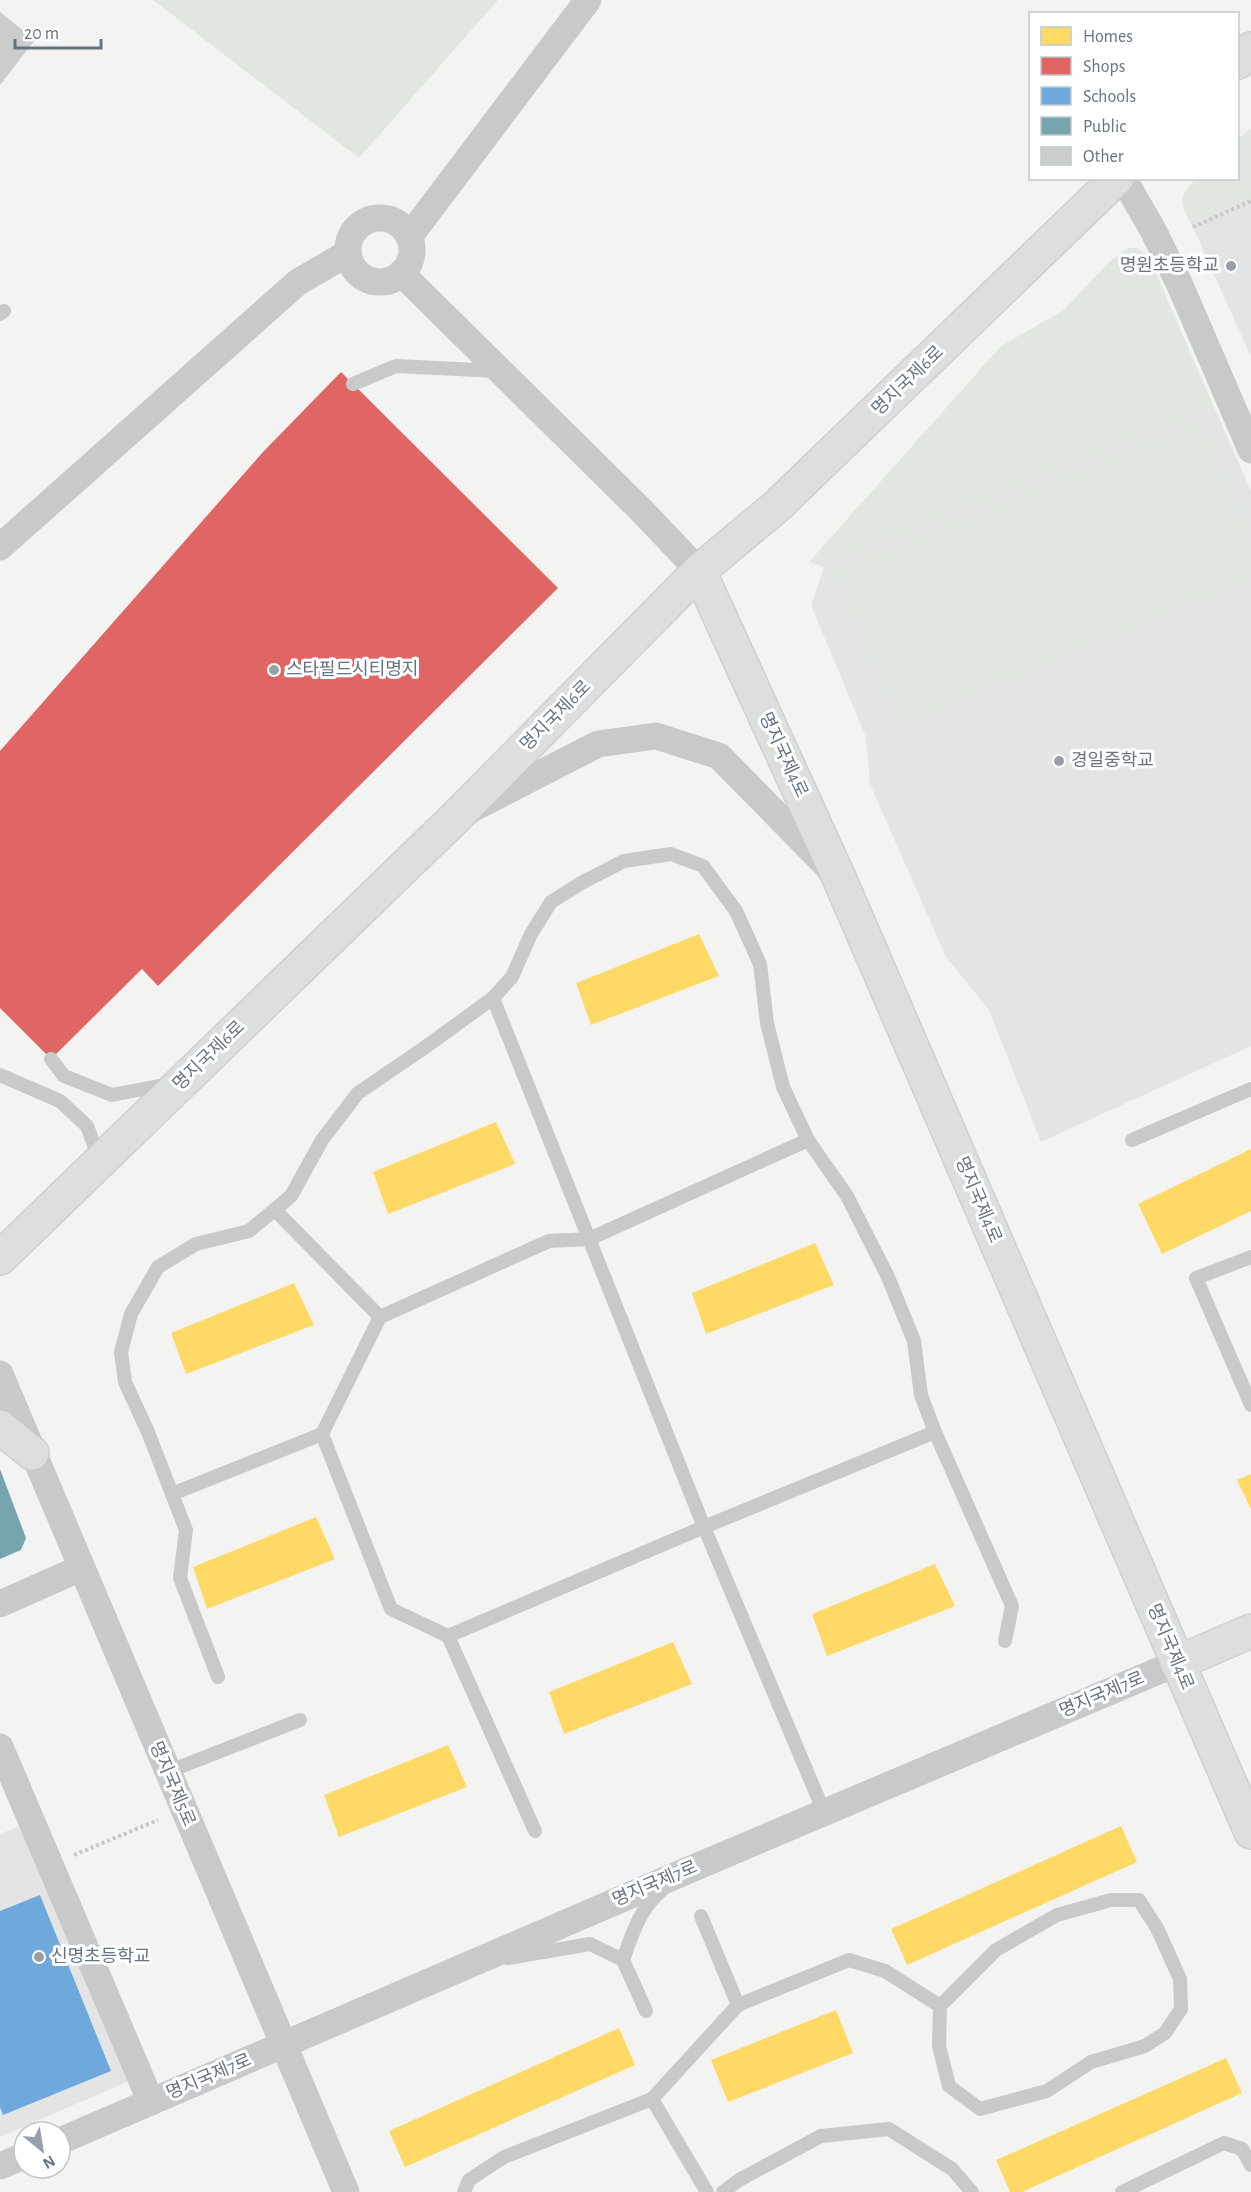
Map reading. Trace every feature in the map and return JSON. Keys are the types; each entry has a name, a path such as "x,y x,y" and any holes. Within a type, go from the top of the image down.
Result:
{"street":[{"path":"409,237 588,0"},
{"path":"1239,61 1251,49"},
{"name":"명지국제6로","path":"0,1258 455,818 699,571 777,507 1115,180"},
{"path":"1124,180 1153,230 1179,283 1251,450"},
{"path":"378,219 397,223 409,237 412,248 411,259 401,273 388,281 377,282 357,273 348,253 353,234 368,221 378,219"},
{"path":"0,547 297,282 348,253"},
{"path":"401,273 699,571"},
{"name":"명지국제4로","path":"699,571 840,880 1251,1832"},
{"path":"455,818 598,744 656,736 719,756 840,880"},
{"name":"명지국제5로","path":"0,1374 346,2192"},
{"path":"0,1427 32,1453"},
{"path":"0,1604 81,1569"},
{"name":"명지국제7로","path":"72,2136 1251,1631"},
{"path":"0,1747 151,2102"}],"lane":[{"path":"353,384 396,366 501,372"},
{"path":"218,1677 180,1578 186,1530 148,1432 125,1382 121,1352 131,1314 158,1267 196,1244 249,1231 291,1197 322,1140 358,1093 493,998 512,976 531,934 551,902 624,861 671,854 703,866 736,911 760,964 767,1023 783,1087 808,1140 847,1196 888,1276 914,1341 921,1395 935,1432 1012,1605 1005,1641"},
{"path":"493,998 704,1527 824,1812"},
{"path":"51,1059 64,1076 112,1095 183,1082"},
{"path":"0,1075 60,1101 87,1126 100,1161"},
{"path":"1132,1140 1251,1089"},
{"path":"172,1494 322,1434 380,1317 549,1241 589,1239 808,1140"},
{"path":"275,1210 380,1317"},
{"path":"1251,1257 1197,1278 1251,1405"},
{"path":"448,1636 935,1432"},
{"path":"322,1434 391,1609 448,1636 535,1831"},
{"path":"167,1772 300,1720"},
{"path":"623,1960 637,1921 654,1896 684,1872"},
{"path":"1111,1900 1139,1900 1157,1928 1180,1979 1181,2009 1165,2033 1145,2046 1091,2062 1047,2091 980,2109 949,2086 939,2046 940,2006 996,1950 1057,1915 1111,1900"},
{"path":"701,1916 738,2005"},
{"path":"468,1965 590,1944 623,1960 646,2011"},
{"path":"464,2192 469,2180 504,2157 652,2099 738,2005 849,1960 885,1971 940,2006"},
{"path":"652,2099 707,2192"},
{"path":"723,2192 739,2180 821,2136 889,2129 952,2169 972,2192"},
{"path":"1122,2192 1224,2143 1242,2149 1251,2165"}],"path":[{"path":"1193,227 1251,201"},
{"path":"67,1858 160,1819"}],"shaded area":[{"path":"153,0 498,0 359,158"},
{"path":"1251,128 1251,201 1193,227 1183,207 1185,192 1195,180 1239,180 1239,138"},
{"name":"명원초등학교","path":"1251,201 1251,357 1193,227"},
{"path":"1128,248 1137,248 1148,255 1214,407 824,567 809,562 1001,346 1064,310 1108,263"},
{"name":"경일중학교","path":"1214,407 1251,491 1251,1046 1041,1142 989,1010 946,957 870,784 866,737 811,605 824,567"},
{"path":"1199,419 1251,543 1251,579 902,724 838,570"},
{"name":"신명초등학교","path":"24,1824 129,2081 39,2120 12,2120 12,2132 0,2137 0,1834"}],"building: Homes":[{"path":"699,934 719,976 591,1025 576,983"},
{"path":"496,1122 515,1164 388,1214 373,1172"},
{"path":"1251,1149 1251,1211 1162,1254 1138,1204"},
{"path":"815,1243 834,1285 706,1334 692,1293"},
{"path":"294,1283 314,1325 186,1374 171,1333"},
{"path":"1251,1474 1251,1509 1237,1480"},
{"path":"316,1517 335,1559 207,1609 193,1567"},
{"path":"935,1564 955,1606 827,1656 812,1614"},
{"path":"673,1642 692,1684 564,1734 549,1692"},
{"path":"448,1745 467,1787 339,1837 324,1795"},
{"path":"1121,1826 1137,1862 907,1965 891,1929"},
{"path":"836,2010 853,2053 728,2102 711,2060"},
{"path":"619,2028 635,2065 405,2167 389,2131"},
{"path":"1226,2058 1242,2093 1022,2192 1010,2192 996,2160"}],"building: Shops":[{"name":"스타필드시티명지","path":"341,372 558,588 158,986 142,969 51,1059 0,1008 0,751 263,452"}],"building: Schools":[{"name":"신명초등학교","path":"40,1895 111,2071 3,2115 0,2107 0,1911"}],"building: Public":[{"path":"0,1469 26,1538 21,1550 0,1559"}],"building: Other":[{"path":"0,12 35,40 0,85"}],"place":[{"name":"명원초등학교","path":"1231,266"},
{"name":"스타필드시티명지","path":"274,670"},
{"name":"경일중학교","path":"1059,761"},
{"name":"신명초등학교","path":"39,1957"}]}
